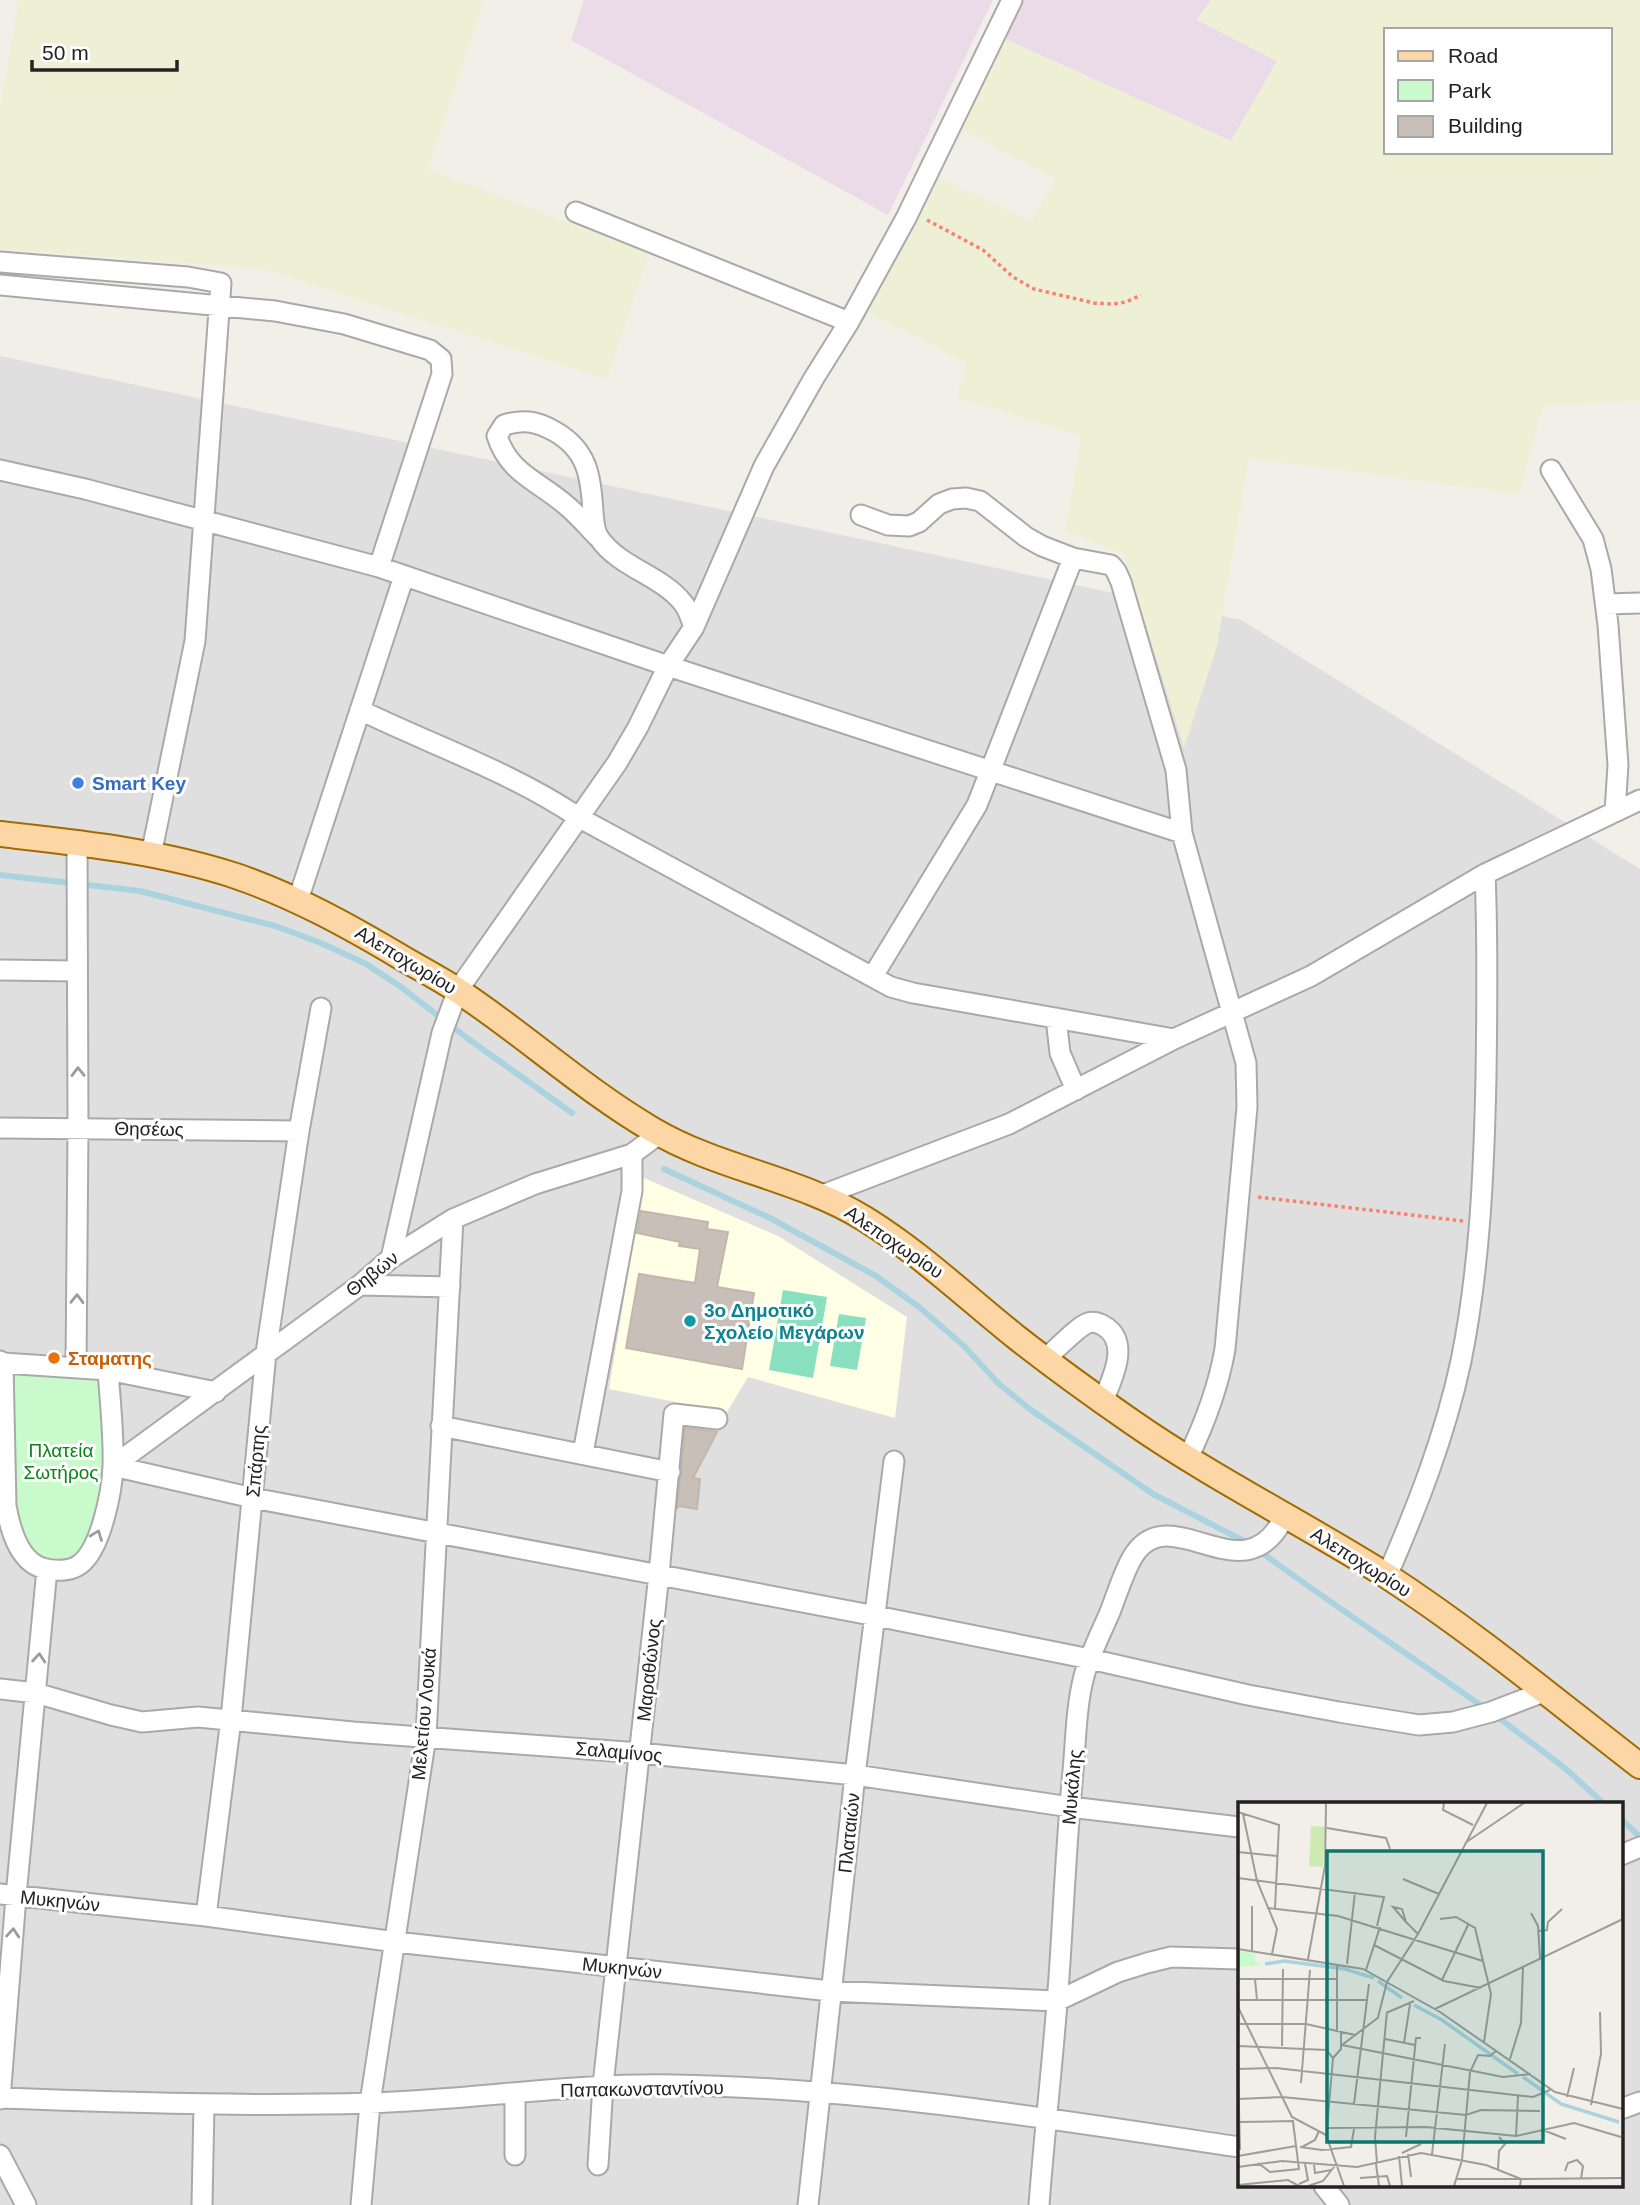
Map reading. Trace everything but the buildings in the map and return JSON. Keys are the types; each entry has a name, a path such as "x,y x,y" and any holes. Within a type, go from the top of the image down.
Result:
{"main road":[{"name":"Αλεποχωρίου","path":"0,834 77,853 151,855 233,875 298,900 358,932 659,1134 704,1154 820,1196 862,1217 930,1264 1016,1337 1103,1401 1187,1460 1387,1576 1467,1630 1640,1766"}],"street":[{"path":"391,1258 442,1033 456,996 626,748 668,666 694,627 764,466 849,321 909,211 1012,0"},
{"path":"576,212 849,321"},
{"path":"0,262 221,283 193,652 151,855"},
{"path":"0,285 275,312 344,324 430,350 441,359 442,374 379,567"},
{"path":"598,537 594,524 592,488 582,454 569,440 540,424 520,420 504,425 497,436 501,450 510,464 566,505 598,537 624,561 666,586 685,604 694,627"},
{"path":"0,470 85,489 379,567 668,666 1182,833"},
{"path":"1552,470 1594,539 1601,569 1618,765 1615,812"},
{"path":"861,515 888,525 909,526 919,522 939,504 952,499 980,501 1026,537 1073,558 1111,565 1116,571 1176,770 1182,833 1246,1063 1248,1083 1220,1381 1206,1422 1187,1460"},
{"path":"873,976 977,804 1073,558"},
{"path":"298,900 404,576"},
{"path":"1605,604 1640,603"},
{"path":"360,710 412,735 454,751 552,799 578,817 891,986 913,993 1174,1039"},
{"path":"820,1196 1009,1124 1174,1039 1276,994 1485,874 1640,800"},
{"path":"76,1368 77,853"},
{"path":"1387,1576 1420,1502 1460,1364 1472,1300 1480,1223 1487,1033 1485,874"},
{"path":"0,970 76,971"},
{"name":"Σπάρτης","path":"206,1916 231,1720 266,1353 299,1131 321,1007"},
{"path":"1056,1018 1060,1053 1076,1090"},
{"name":"Θησέως","path":"0,1128 299,1131"},
{"name":"Θηβών","path":"113,1466 360,1285 391,1258 453,1219 535,1184 632,1154 659,1134"},
{"path":"583,1453 632,1191 632,1154"},
{"name":"Μελετίου Λουκά","path":"361,2205 370,2103 426,1736 453,1219"},
{"path":"360,1285 450,1287"},
{"path":"1046,1359 1089,1323 1097,1323 1109,1329 1116,1336 1118,1359 1103,1401"},
{"path":"108,1370 113,1466 109,1501 97,1539 89,1555 78,1566 64,1570 36,1566 21,1549 3,1506 2,1362 108,1370 216,1392"},
{"name":"Μαραθώνος","path":"598,2165 603,2085 670,1472 674,1414 717,1419"},
{"path":"442,1426 670,1472"},
{"name":"Πλαταιών","path":"808,2205 830,1991 894,1461"},
{"path":"113,1466 253,1498 876,1616 1090,1659 1248,1695 1419,1725 1453,1722 1491,1712 1546,1691"},
{"name":"Μυκάλης","path":"1039,2205 1057,2001 1070,1807 1084,1674 1131,1559 1143,1541 1164,1534 1234,1552 1255,1547 1269,1539 1285,1515"},
{"path":"0,2099 8,1895 36,1693 47,1569"},
{"name":"Σαλαμίνος","path":"0,1689 36,1693 142,1722 198,1717 640,1754 855,1776 1070,1807 1238,1827"},
{"path":"1622,1855 1640,1847"},
{"name":"Μυκηνών","path":"8,1895 206,1916 396,1942 830,1991 1057,2001 1118,1972 1171,1957 1238,1959"},
{"name":"Παπακωνσταντίνου","path":"0,2099 204,2105 370,2103 515,2094 603,2085 673,2085 820,2091 1046,2118 1238,2147"},
{"path":"515,2094 515,2155"},
{"path":"1622,2110 1640,2102"},
{"path":"202,2205 204,2105"},
{"path":"1622,2110 1640,2117"},
{"path":"0,2155 26,2205"},
{"path":"1326,2188 1339,2205"}],"path":[{"path":"909,211 983,250 1013,277 1034,289 1094,303 1126,302 1140,295"},
{"path":"1239,1194 1480,1223"}],"shaded area":[{"path":"17,0 484,0 428,169 649,253 607,379 263,269 0,249 0,104"},
{"path":"584,0 993,0 888,215 571,40"},
{"path":"1024,0 1211,0 1197,20 1277,61 1231,141 1005,39"},
{"path":"1211,0 1640,0 1640,401 1543,405 1519,494 1249,458 1217,646 1184,748 1124,554 1065,531 1081,436 956,397 967,364 862,309 934,174 1031,222 1056,179 957,127 1005,39 1231,141 1277,61 1197,19"},
{"path":"0,356 1241,620 1640,869 1640,2205 0,2205"},
{"path":"644,1178 778,1236 907,1317 895,1418 748,1377 727,1412 609,1389"}],"green space":[{"path":"783,1290 827,1297 813,1378 769,1370"},
{"path":"839,1314 866,1318 857,1370 830,1366"},
{"name":"Πλατεία Σωτήρος","path":"11,1368 105,1372 107,1501 76,1560 51,1563 37,1560 17,1532 13,1498"}],"waterway":[{"path":"0,875 140,891 275,926 321,943 366,964 401,987 572,1113"},
{"path":"664,1169 770,1218 876,1276 919,1307 964,1346 999,1384 1031,1410 1153,1494 1248,1543"},
{"path":"1257,1549 1486,1709"},
{"path":"1495,1715 1566,1769 1602,1802"},
{"path":"1622,1820 1640,1837"}],"place":[{"name":"Smart Key","path":"78,783"},
{"name":"3ο Δημοτικό Σχολείο Μεγάρων","path":"690,1321"},
{"name":"Σταματης","path":"54,1358"}]}
